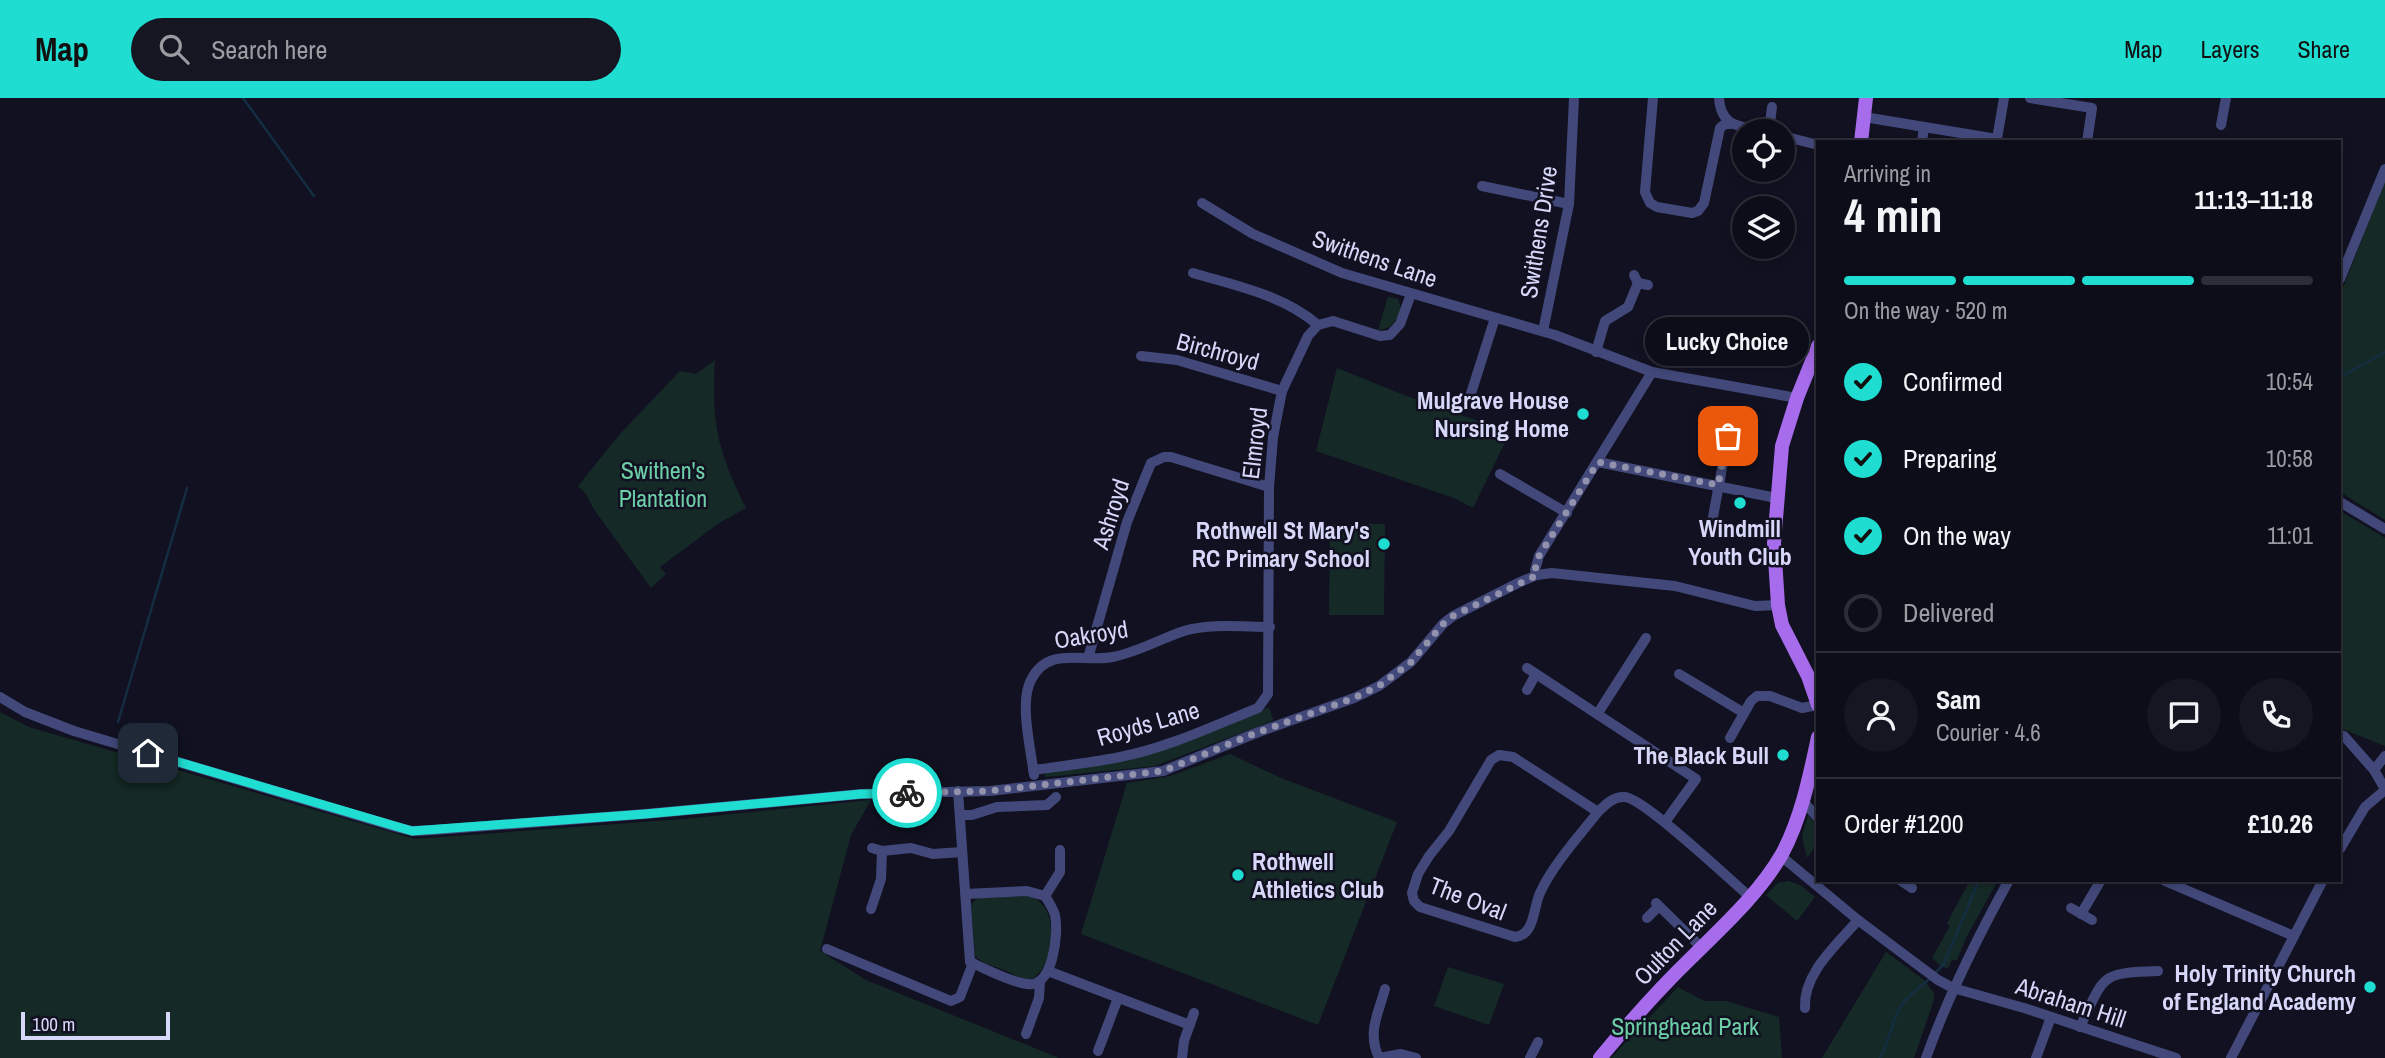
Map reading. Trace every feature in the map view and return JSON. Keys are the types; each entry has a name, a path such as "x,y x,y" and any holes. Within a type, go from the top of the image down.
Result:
{"main road":[{"path":"1861,140 1867,98"},
{"path":"1816,352 1797,398 1782,446 1773,544 1782,625 1808,676 1816,699"},
{"name":"Oulton Lane","path":"1600,1058 1668,980 1749,896 1781,856 1793,830 1816,745"}],"street":[{"name":"Swithens Drive","path":"1543,331 1569,204 1574,98"},
{"path":"1653,98 1646,198 1657,206 1692,213 1701,208 1700,193 1720,128 1731,124"},
{"path":"1864,117 1997,140 2004,98"},
{"path":"2030,98 2093,103 2087,140"},
{"path":"2219,119 2226,98"},
{"path":"1718,99 1723,116 1731,124"},
{"path":"1770,119 1772,107"},
{"path":"1922,140 1924,127"},
{"path":"1795,139 1816,144"},
{"path":"2344,258 2385,169"},
{"path":"1482,186 1569,204"},
{"name":"Swithens Lane","path":"1202,203 1253,233 1342,273 1543,331 1652,372 1797,398"},
{"path":"1193,273 1267,294 1305,314 1318,325 1333,321 1380,336 1390,335 1400,324 1411,294"},
{"path":"1596,352 1605,321 1628,307 1640,281"},
{"path":"1468,407 1495,318"},
{"name":"Elmroyd","path":"1267,698 1270,627 1269,487 1273,437 1282,391 1308,337 1318,325"},
{"name":"Birchroyd","path":"1141,356 1177,360 1282,391"},
{"path":"1537,575 1535,570 1539,556 1652,372"},
{"path":"1710,533 1728,436"},
{"name":"Ashroyd","path":"1088,658 1127,522 1151,463 1171,457 1269,487"},
{"path":"1598,462 1776,498"},
{"path":"1500,474 1567,513"},
{"path":"2341,503 2385,529"},
{"name":"Royds Lane","path":"0,697 25,712 74,731 412,831 645,814 861,794 989,791 1163,771 1256,733 1354,698 1397,674 1453,616 1537,575 1567,574 1663,584 1699,590 1748,605 1778,605"},
{"name":"Oakroyd","path":"1035,785 1026,696 1031,679 1041,666 1056,658 1123,654 1186,630 1270,627"},
{"path":"1598,713 1646,638"},
{"path":"1527,690 1532,671 1700,782 1665,822"},
{"path":"1679,674 1744,713"},
{"path":"1730,738 1751,701 1762,694 1802,708 1816,705"},
{"name":"Royds Lane","path":"1033,770 1121,757 1164,745 1258,708 1267,698"},
{"path":"2341,735 2374,770 2385,789 2344,832"},
{"name":"The Oval","path":"1598,813 1513,757 1499,755 1491,760 1449,831 1423,864 1412,893 1414,901 1420,907 1515,937 1524,935 1530,928 1538,897 1545,883 1598,813 1613,799 1627,797 1634,799 1665,822 1749,896"},
{"path":"2374,770 2385,756"},
{"path":"958,792 960,816 962,852 965,894 970,962 1028,985 1040,981 1048,971 1056,942 1055,913 1045,895 1027,891 965,894"},
{"path":"960,816 997,807 1047,805 1056,797"},
{"path":"1802,800 1816,816"},
{"path":"871,909 881,878 877,850 911,848 933,854 962,852"},
{"path":"1045,895 1060,872 1060,850"},
{"name":"Abraham Hill","path":"1781,856 1858,920 1938,980 1953,988 2051,1017 2147,1054 2176,1058"},
{"path":"1903,882 1912,888"},
{"path":"1926,1058 1953,988 2008,882"},
{"path":"2092,920 2076,911 2099,882"},
{"path":"2167,882 2294,936"},
{"path":"2231,1058 2322,882"},
{"path":"1647,918 1658,904 1702,947"},
{"path":"1804,1008 1809,980 1858,920"},
{"path":"827,949 948,1001 961,1003 973,963"},
{"path":"1048,971 1189,1025"},
{"path":"2080,1027 2100,986 2107,978 2120,973 2158,971"},
{"path":"1026,1034 1039,998 1040,981"},
{"path":"1385,989 1372,1033 1379,1058 1401,1054 1416,1058"},
{"path":"1098,1051 1118,998"},
{"path":"1182,1058 1184,1041 1194,1013"},
{"path":"2036,1058 2051,1017"},
{"path":"1530,1058 1540,1043"}],"green space":[{"path":"2385,181 2385,520 2341,493 2341,292"},
{"path":"1388,297 1398,299 1401,308 1393,324 1378,330"},
{"name":"Swithen's Plantation","path":"715,360 714,402 719,437 729,470 746,508 719,523 660,567 666,574 651,588 578,486 620,434 680,371 696,374"},
{"path":"1337,368 1409,397 1510,432 1473,508 1454,498 1316,451"},
{"path":"2341,512 2385,538 2385,746 2341,728"},
{"path":"1330,524 1385,524 1384,615 1329,615"},
{"path":"1269,708 1272,721 1155,766 1046,777 1044,775 1046,772 1126,761 1257,714"},
{"path":"0,712 29,727 415,839 684,819 871,800 851,835 820,951 866,980 1059,1058 0,1058"},
{"name":"Rothwell Athletics Club","path":"1230,754 1281,778 1397,822 1318,1025 1081,934 1127,783 1170,776"},
{"path":"1808,815 1816,825 1816,845 1807,858 1802,836"},
{"path":"1789,881 1800,885 1815,897 1797,921 1766,895 1778,883"},
{"path":"1969,882 1997,882 1957,960 1952,960 1948,968 1942,967 1932,958 1950,926 1947,923"},
{"path":"1029,896 1041,903 1048,913 1051,941 1043,967 1037,975 1029,979 975,956 971,905 977,898"},
{"name":"Springhead Park","path":"1886,952 1924,980 1934,993 1914,1058 1822,1058"},
{"path":"1448,967 1504,984 1489,1025 1434,1006"},
{"name":"Springhead Park","path":"1678,987 1704,1001 1726,1001 1779,1017 1782,1058 1611,1058"}],"waterway":[{"path":"243,98 314,196"},
{"path":"2341,376 2385,352"},
{"path":"118,722 187,488"},
{"path":"1934,974 1944,964 1978,882"},
{"path":"1880,1058 1901,1006 1929,979"}],"way so far":[{"path":"907,793 989,791 1163,771 1256,733 1354,698 1397,674 1453,616 1537,575 1535,570 1539,556 1598,462 1718,485 1728,436"}],"place":[{"name":"Mulgrave House Nursing Home","path":"1583,414"},
{"name":"Lucky Choice","path":"1728,436"},
{"name":"Windmill Youth Club","path":"1740,503"},
{"name":"Rothwell St Mary's RC Primary School","path":"1384,544"},
{"name":"The Black Bull","path":"1783,755"},
{"name":"Rothwell Athletics Club","path":"1238,875"},
{"name":"Holy Trinity Church of England Academy","path":"2370,987"}],"route":[{"path":"148,753 412,831 645,814 861,794 907,793"}]}
